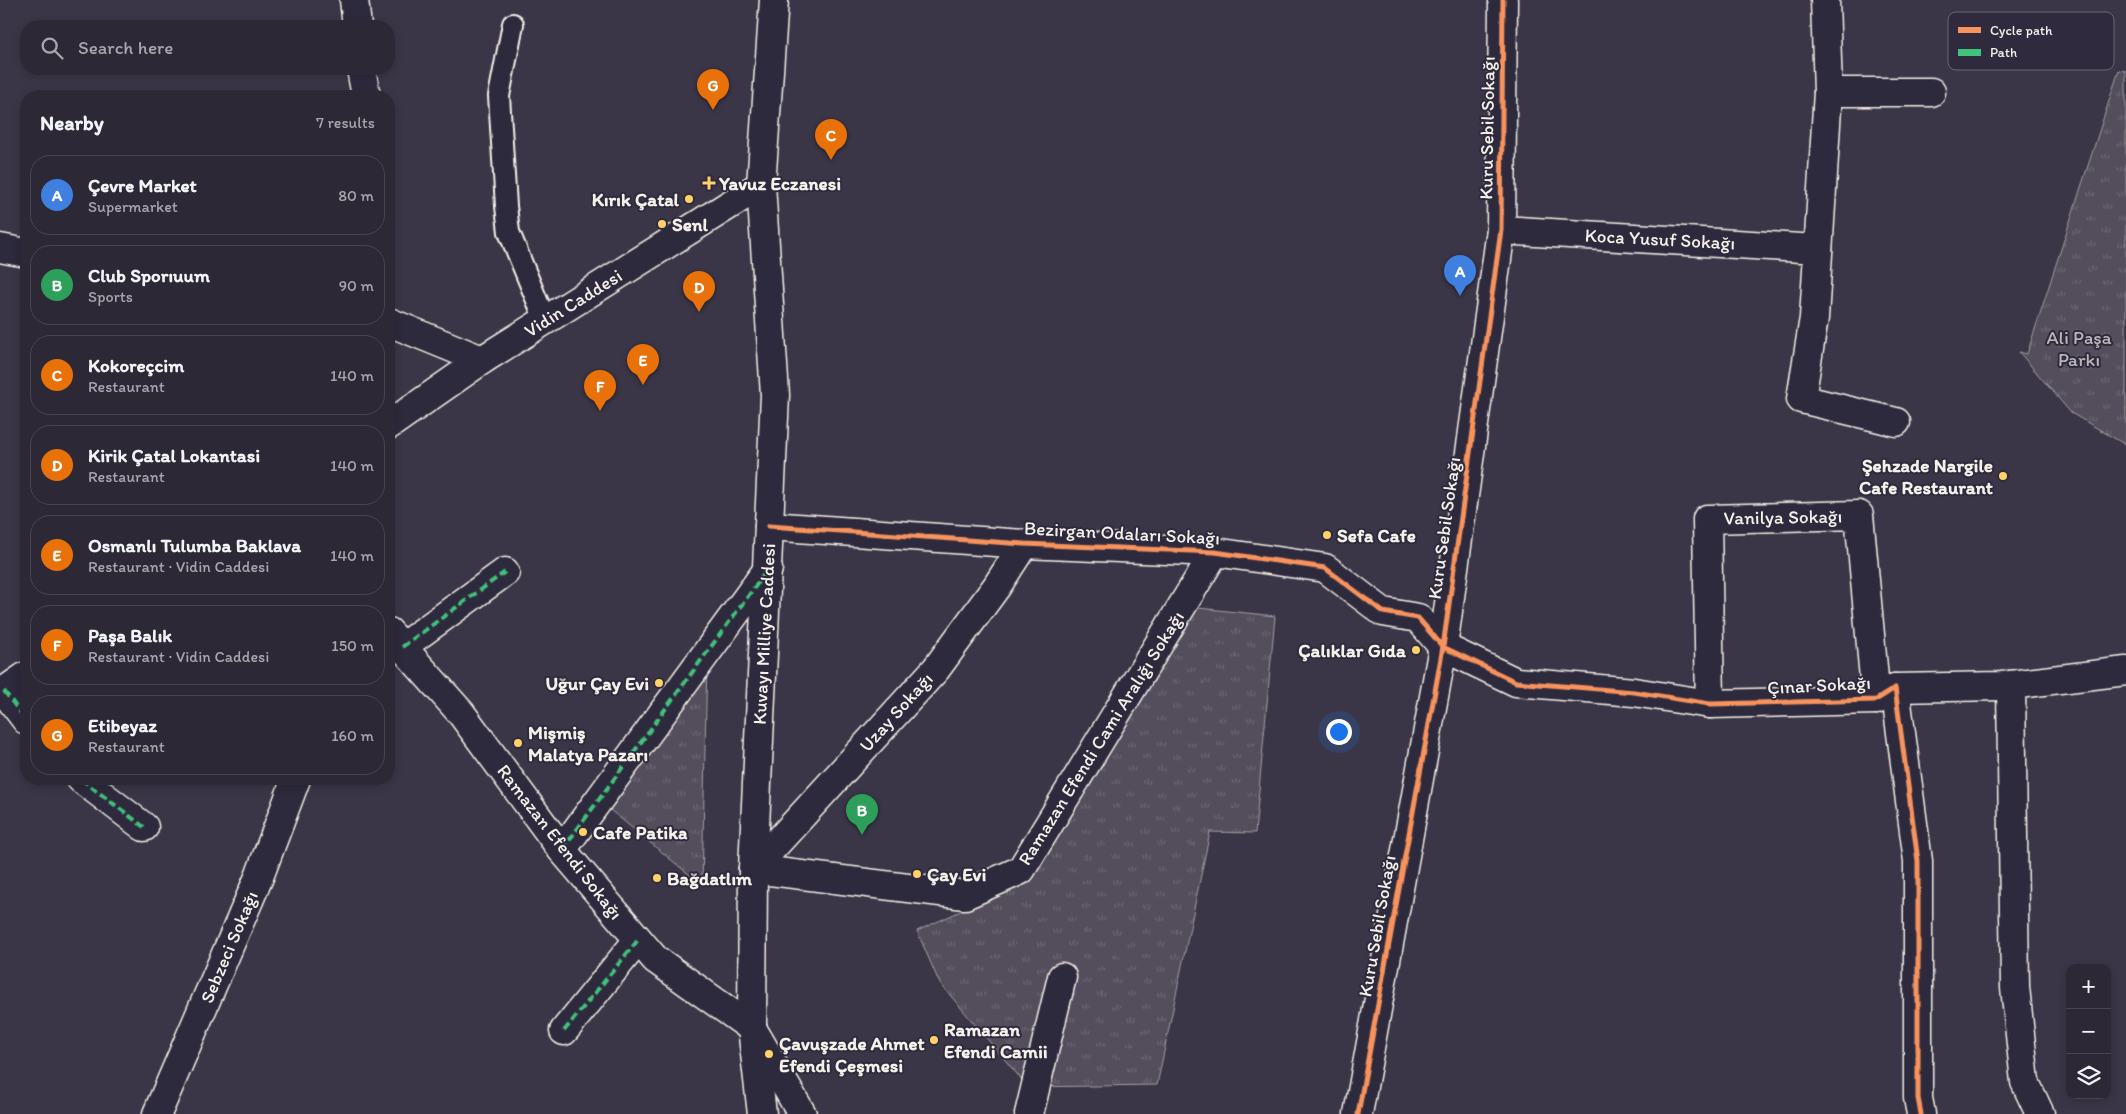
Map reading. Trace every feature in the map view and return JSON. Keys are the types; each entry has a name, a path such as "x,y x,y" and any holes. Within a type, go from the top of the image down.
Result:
{"street":[{"path":"354,0 356,20"},
{"name":"Kuvayı Milliye Caddesi","path":"762,1114 752,1028 753,868 775,395 761,185 774,0"},
{"name":"Kuru Sebil Sokağı","path":"1358,1114 1443,647 1501,230 1504,0"},
{"path":"1825,0 1828,92 1814,318 1801,399 1896,422"},
{"path":"362,75 365,90"},
{"path":"1828,92 1931,92"},
{"name":"Vidin Caddesi","path":"395,421 482,360 761,185"},
{"name":"Koca Yusuf Sokağı","path":"1501,230 1818,249"},
{"path":"0,248 20,252"},
{"path":"395,324 482,360"},
{"name":"Vanilya Sokağı","path":"1710,704 1707,519 1859,515 1886,694"},
{"name":"Bezirgan Odaları Sokağı","path":"770,526 1024,544 1215,552 1325,568 1383,612 1418,618 1443,647"},
{"name":"Uzay Sokağı","path":"753,868 936,669 997,586 1024,544"},
{"name":"Ramazan Efendi Cami Aralığı Sokağı","path":"753,868 965,894 1021,870 1215,552"},
{"path":"562,850 768,569"},
{"path":"395,640 505,572"},
{"name":"Ramazan Efendi Sokağı","path":"395,640 461,713 562,850 655,959 752,1028"},
{"name":"Çınar Sokağı","path":"1443,647 1516,682 1634,692 1710,704 1886,694 1918,861 1918,1098 1921,1114"},
{"path":"1886,694 2011,685 2126,670"},
{"path":"20,680 2,693 20,713"},
{"path":"2011,685 2016,987 2025,1082 2040,1114"},
{"path":"89,785 144,827"},
{"name":"Sebzeci Sokağı","path":"157,1114 259,877 294,785"},
{"path":"564,1031 638,940"},
{"path":"1029,1114 1062,977"},
{"path":"752,1028 802,1114"}],"lane":[{"path":"513,24 499,96 506,206 509,232 546,320"}],"green space":[{"name":"Ali Paşa Parkı","path":"2119,70 2126,71 2126,445 2071,413 2019,352 2027,354"},
{"path":"1189,607 1275,616 1255,833 1210,832 1157,1085 1028,1087 939,982 917,931 1024,882"},
{"path":"707,659 702,885 604,805"}],"marked path":[{"path":"562,850 768,569"},
{"path":"402,647 505,572"},
{"path":"4,691 20,712"},
{"path":"89,785 144,827"},
{"path":"564,1031 638,940"}],"cycle path":[{"path":"1358,1114 1443,647 1501,230 1503,0"},
{"path":"769,526 1024,544 1215,552 1325,568 1383,612 1418,618 1443,647 1516,682 1634,692 1710,704 1876,700 1895,688 1918,861 1918,1098 1921,1114"}],"place":[{"name":"Etibeyaz","path":"713,110"},
{"name":"Kokoreçcim","path":"831,160"},
{"name":"Yavuz Eczanesi","path":"709,183"},
{"name":"Kırık Çatal","path":"689,199"},
{"name":"Senl","path":"662,224"},
{"name":"Çevre Market","path":"1460,296"},
{"name":"Kirik Çatal Lokantasi","path":"699,312"},
{"name":"Osmanlı Tulumba Baklava","path":"643,385"},
{"name":"Paşa Balık","path":"600,411"},
{"name":"Şehzade Nargile Cafe Restaurant","path":"2003,476"},
{"name":"Sefa Cafe","path":"1327,535"},
{"name":"Çalıklar Gıda","path":"1416,650"},
{"name":"Uğur Çay Evi","path":"659,683"},
{"name":"Mişmiş Malatya Pazarı","path":"518,743"},
{"name":"Cafe Patika","path":"583,832"},
{"name":"Club Sporıuum","path":"862,835"},
{"name":"Çay Evi","path":"917,874"},
{"name":"Bağdatlım","path":"657,878"},
{"name":"Ramazan Efendi Camii","path":"934,1040"},
{"name":"Çavuşzade Ahmet Efendi Çeşmesi","path":"769,1054"}]}
